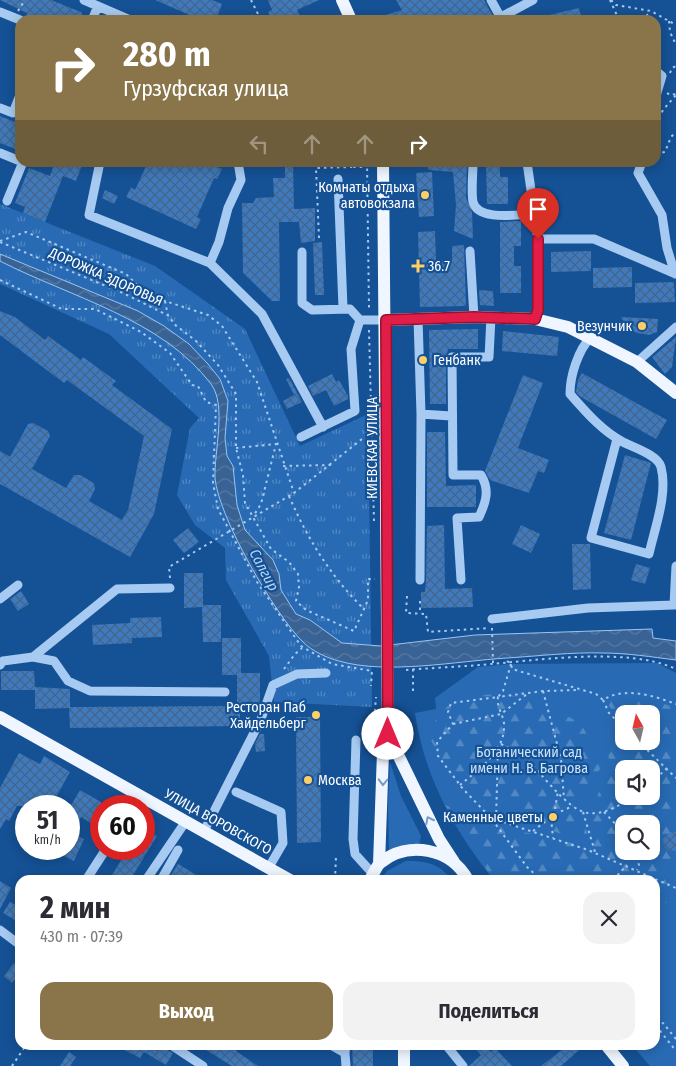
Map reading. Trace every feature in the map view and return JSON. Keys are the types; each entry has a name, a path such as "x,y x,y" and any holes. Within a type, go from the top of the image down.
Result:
{"main road":[{"path":"342,0 349,15"},
{"name":"КИЕВСКАЯ УЛИЦА","path":"383,167 388,610 382,697 388,734 434,831 464,875"},
{"path":"386,320 491,317 535,319 568,327 637,362 676,394"},
{"name":"УЛИЦА ВОРОВСКОГО","path":"0,717 141,795"},
{"name":"КИЕВСКАЯ УЛИЦА","path":"374,873 383,752 388,734"},
{"name":"УЛИЦА ВОРОВСКОГО","path":"155,803 282,875"},
{"path":"374,873 399,853 418,849 429,850 454,862"},
{"path":"404,1050 404,1066"},
{"path":"610,1050 624,1066"}],"street":[{"path":"84,0 119,15"},
{"path":"491,0 500,15"},
{"path":"509,15 533,0"},
{"path":"94,15 98,6"},
{"path":"0,12 15,18"},
{"path":"0,108 13,113 15,108"},
{"path":"0,153 15,159"},
{"path":"8,201 20,167"},
{"path":"99,167 89,215 210,263 262,314 323,427"},
{"path":"210,263 219,242 228,208 241,180 239,167"},
{"path":"473,167 473,203 477,210 485,215 535,214"},
{"path":"527,167 538,239 538,303 535,319"},
{"path":"640,167 638,173 662,215 667,248 676,274"},
{"path":"338,179 342,308"},
{"path":"538,239 594,239 676,274"},
{"path":"470,251 474,317"},
{"path":"302,252 302,303 312,310 350,309 365,320 386,320"},
{"path":"461,580 457,518 479,517 487,498 485,482 481,475 453,475 452,357 488,357 491,317"},
{"path":"418,318 421,414 420,580"},
{"path":"301,437 355,411 351,349 365,320"},
{"path":"637,362 676,327"},
{"path":"591,337 585,344 570,383 570,394 595,422 617,439 655,459 661,466 662,496 649,554 591,538 617,439"},
{"path":"421,414 452,416"},
{"path":"492,623 588,608 674,605 676,566"},
{"path":"0,598 18,586"},
{"path":"33,657 117,589 170,588"},
{"path":"0,665 3,661 33,657 54,661 68,682 90,691 225,692"},
{"path":"204,831 260,719 273,685 297,674 326,673"},
{"path":"356,740 353,839 356,854 374,873"},
{"path":"236,792 281,812 283,842 268,867"},
{"path":"149,875 186,821"},
{"path":"164,875 178,850"},
{"path":"89,875 99,860"},
{"path":"0,930 15,941"},
{"path":"179,1050 203,1066"},
{"path":"345,1050 346,1066"},
{"path":"450,1050 463,1066"}],"path":[{"path":"251,0 258,15"},
{"path":"611,0 616,5 651,11 658,15"},
{"path":"611,0 617,15"},
{"path":"647,15 651,11"},
{"path":"661,17 676,25"},
{"path":"669,21 670,32 676,45"},
{"path":"661,114 676,95"},
{"path":"661,153 665,152 671,137 676,132"},
{"path":"319,238 316,168 366,167 365,320 372,431 374,530"},
{"path":"0,241 26,232 126,274 142,290 164,301 208,315 222,326 256,382 294,494"},
{"name":"ДОРОЖКА ЗДОРОВЬЯ","path":"0,241 124,293 169,316 174,324 196,341 213,359 232,385 236,394 236,448 243,476 245,503 271,550 290,562 298,574 299,587 296,601 306,610 325,616 354,631 364,609"},
{"path":"0,280 62,309 95,309 141,332 170,353 192,385 198,386 206,402 216,405 212,483 218,509 257,582 284,624 303,647 332,664 373,671 372,686"},
{"path":"164,301 169,316"},
{"path":"170,588 169,567 294,494 372,431"},
{"path":"236,448 276,444"},
{"path":"253,517 261,504 276,444"},
{"path":"283,466 332,465"},
{"path":"289,496 315,547 333,574 364,609 368,600 368,579 375,579 375,587"},
{"path":"407,596 406,613 426,614 428,632 492,623 493,663"},
{"path":"420,601 420,613"},
{"path":"273,685 295,654 303,647"},
{"path":"406,670 506,661 602,657 661,662 676,669"},
{"path":"506,661 511,664 512,669 596,694 603,700 609,713 615,719"},
{"path":"460,785 501,744 505,725 497,702 498,696 503,691 511,664"},
{"path":"413,669 414,695"},
{"path":"453,724 448,712 451,703 543,691 580,690"},
{"path":"543,691 561,759 564,799"},
{"path":"529,693 501,714 453,724 438,742 438,756 460,785 491,818 527,867 536,875"},
{"path":"603,700 612,694 646,695 676,704"},
{"path":"356,740 374,721 382,697"},
{"path":"501,744 524,758 564,799 583,812 604,812 617,805"},
{"path":"496,820 498,749"},
{"path":"648,750 676,778"},
{"path":"660,775 667,768"},
{"path":"554,838 552,816 558,791"},
{"path":"533,831 552,816 573,806"},
{"path":"583,812 595,852"},
{"path":"604,812 615,824"},
{"path":"491,818 595,852 648,875"},
{"path":"335,875 336,856"},
{"path":"637,860 639,865 637,870"},
{"path":"618,875 627,865"},
{"path":"660,881 676,888"},
{"path":"660,1025 663,1023 676,1039"},
{"path":"660,1031 676,1051"},
{"path":"12,1066 23,1050"}],"green space":[{"path":"0,204 155,266 245,329 300,446 368,414 372,707 274,702 269,656 226,580 225,548 195,525 177,495 190,428 199,418 109,334 0,284"},
{"name":"Ботанический сад имени Н. В. Багрова","path":"657,663 676,673 676,1066 650,1066 636,1050 660,1050 660,875 490,875 454,822 433,781 426,759 415,713 436,709 435,698 478,667 511,664"},
{"path":"497,694 522,697 580,722 603,764 576,806 572,838 516,817 505,799 488,811 463,778 448,769 427,734 441,713 455,702 472,696"},
{"path":"614,698 646,698 676,708 676,773 652,750 660,750 660,705 615,705 615,713 608,705"},
{"path":"601,732 615,735 615,750 640,750 651,760 615,760 615,805 660,805 660,768 676,787 676,872 658,865 674,899 660,906 660,875 490,875 445,805 498,826 580,845 592,808 611,765"},
{"path":"390,762 401,796 421,836 419,845 389,850 388,805"},
{"path":"406,861 432,864 448,875 384,875 387,871"}],"water":[{"name":"Салгир","path":"0,254 138,311 164,326 189,344 208,364 220,379 228,401 225,438 227,456 233,466 237,505 245,530 273,560 279,574 281,590 296,614 310,620 342,643 381,646 475,635 652,629 653,638 676,641 676,660 640,655 579,653 422,666 378,667 339,661 315,651 291,629 278,610 250,564 226,516 218,495 215,478 219,416 216,393 211,384 191,362 167,342 113,312 0,261"}],"building":[{"path":"0,0 51,0 81,12 82,15 27,15 27,13"},
{"path":"155,0 212,0 222,4 218,15 190,15"},
{"path":"268,0 319,0 297,10 300,15 270,15 268,12 272,10"},
{"path":"396,0 484,0 492,15 386,15 402,10"},
{"path":"579,8 581,15 549,15"},
{"path":"0,116 15,122 15,149 0,143"},
{"path":"53,167 81,167 76,181 63,176 45,222 23,213 25,207 15,203 29,168 50,176"},
{"path":"146,167 217,167 222,169 217,179 214,178 197,217 201,219 196,229 126,197 131,187 135,190"},
{"path":"285,167 293,167 294,209 315,208 315,241 301,243 299,222 279,222 280,301 272,301 243,273 242,203 253,203 256,198 274,197 273,178 285,178"},
{"path":"427,167 467,167 466,198 472,212 473,239 454,231 456,205 453,172 429,170"},
{"path":"486,167 500,167 500,177 508,177 508,204 487,204"},
{"name":"Комнаты отдыха автовокзала","path":"432,172 434,216 419,217 416,173"},
{"path":"105,190 118,196 114,204 102,198"},
{"path":"521,221 521,246 514,246 514,266 521,266 521,293 500,293 500,222"},
{"path":"435,231 436,260 452,260 452,246 464,245 466,306 420,307 418,232"},
{"path":"322,242 324,295 315,295 313,243"},
{"path":"591,251 591,271 551,272 551,252"},
{"path":"632,267 632,287 593,288 593,268"},
{"path":"674,282 675,302 635,303 635,283"},
{"path":"479,290 493,291 494,306 480,305"},
{"path":"0,311 15,317 45,340 48,336 81,360 83,357 116,381 112,385 172,429 154,514 130,557 0,484 0,451 10,457 28,424 33,423 48,431 50,436 32,469 66,488 74,475 80,475 94,483 95,489 89,501 122,520 128,510 144,436 67,380 64,383 0,335"},
{"name":"Везунчик","path":"621,317 658,319 657,332 649,335 637,333 628,328"},
{"path":"478,329 478,349 448,349 446,357 446,404 430,404 429,330"},
{"path":"503,331 559,337 557,356 502,351"},
{"path":"676,337 672,367 665,374 652,357"},
{"path":"582,373 667,420 656,439 581,397 576,392 578,380"},
{"path":"332,374 336,382 339,380 348,396 348,399 334,406 326,390 313,396 308,386"},
{"path":"523,375 543,383 518,448 549,460 544,473 538,471 529,493 490,480 485,471"},
{"path":"289,378 302,402 287,409 283,401 294,395 286,379"},
{"path":"427,432 445,432 446,486 476,485 476,507 427,507"},
{"path":"625,455 651,463 631,540 604,533"},
{"path":"444,525 445,589 472,588 473,607 421,608 421,592 425,592 426,580 427,526"},
{"path":"521,525 540,534 531,553 512,544"},
{"path":"188,528 199,542 184,553 173,540"},
{"path":"572,544 590,544 591,589 573,590"},
{"path":"636,564 650,568 645,584 631,580"},
{"path":"184,573 203,573 203,605 221,605 221,642 203,642 202,607 184,608"},
{"path":"21,591 29,604 18,611 10,599"},
{"path":"161,617 162,637 132,638 132,643 93,645 92,625 130,623 130,618"},
{"path":"222,638 241,638 241,673 260,673 260,702 258,709 240,709 240,726 70,728 69,708 35,709 35,690 1,690 1,671 34,671 35,687 70,689 70,707 237,706 237,675 222,675"},
{"name":"Москва","path":"296,717 320,717 321,842 297,843"},
{"path":"260,734 264,734 265,751 256,752 255,744"},
{"path":"19,753 40,764 44,756 70,772 57,795 15,795 15,810 9,821 6,819 0,829 0,788"},
{"path":"80,790 90,796 90,822 81,817 80,819 80,795 77,795"},
{"path":"670,832 676,832 676,851 668,850 664,846 663,839"},
{"path":"80,837 84,839 80,848"},
{"path":"121,860 142,860 133,875 112,875"},
{"path":"178,864 197,875 171,875"},
{"path":"0,881 11,888 0,909"},
{"path":"10,902 15,904 15,920 3,913"},
{"path":"15,964 15,979 12,983 4,976"},
{"path":"125,1050 167,1050 173,1053 166,1065 144,1052 140,1058"},
{"path":"206,1050 237,1050 258,1066 232,1066"},
{"path":"352,1050 373,1050 373,1066 353,1066"},
{"path":"476,1050 489,1050 491,1052 497,1050 512,1066 469,1066 481,1055"},
{"path":"562,1050 579,1050 561,1066 541,1066"},
{"path":"69,1052 76,1057 70,1066 60,1066"}],"place":[{"name":"Комнаты отдыха автовокзала","path":"425,195"},
{"name":"36.7","path":"418,266"},
{"name":"Везунчик","path":"642,326"},
{"name":"Генбанк","path":"423,360"},
{"name":"Ресторан Паб Хайдельберг","path":"316,715"},
{"name":"Москва","path":"308,780"},
{"name":"Каменные цветы","path":"553,817"}],"route":[{"path":"388,734 386,320 474,317 535,319 538,310 538,239"}]}
